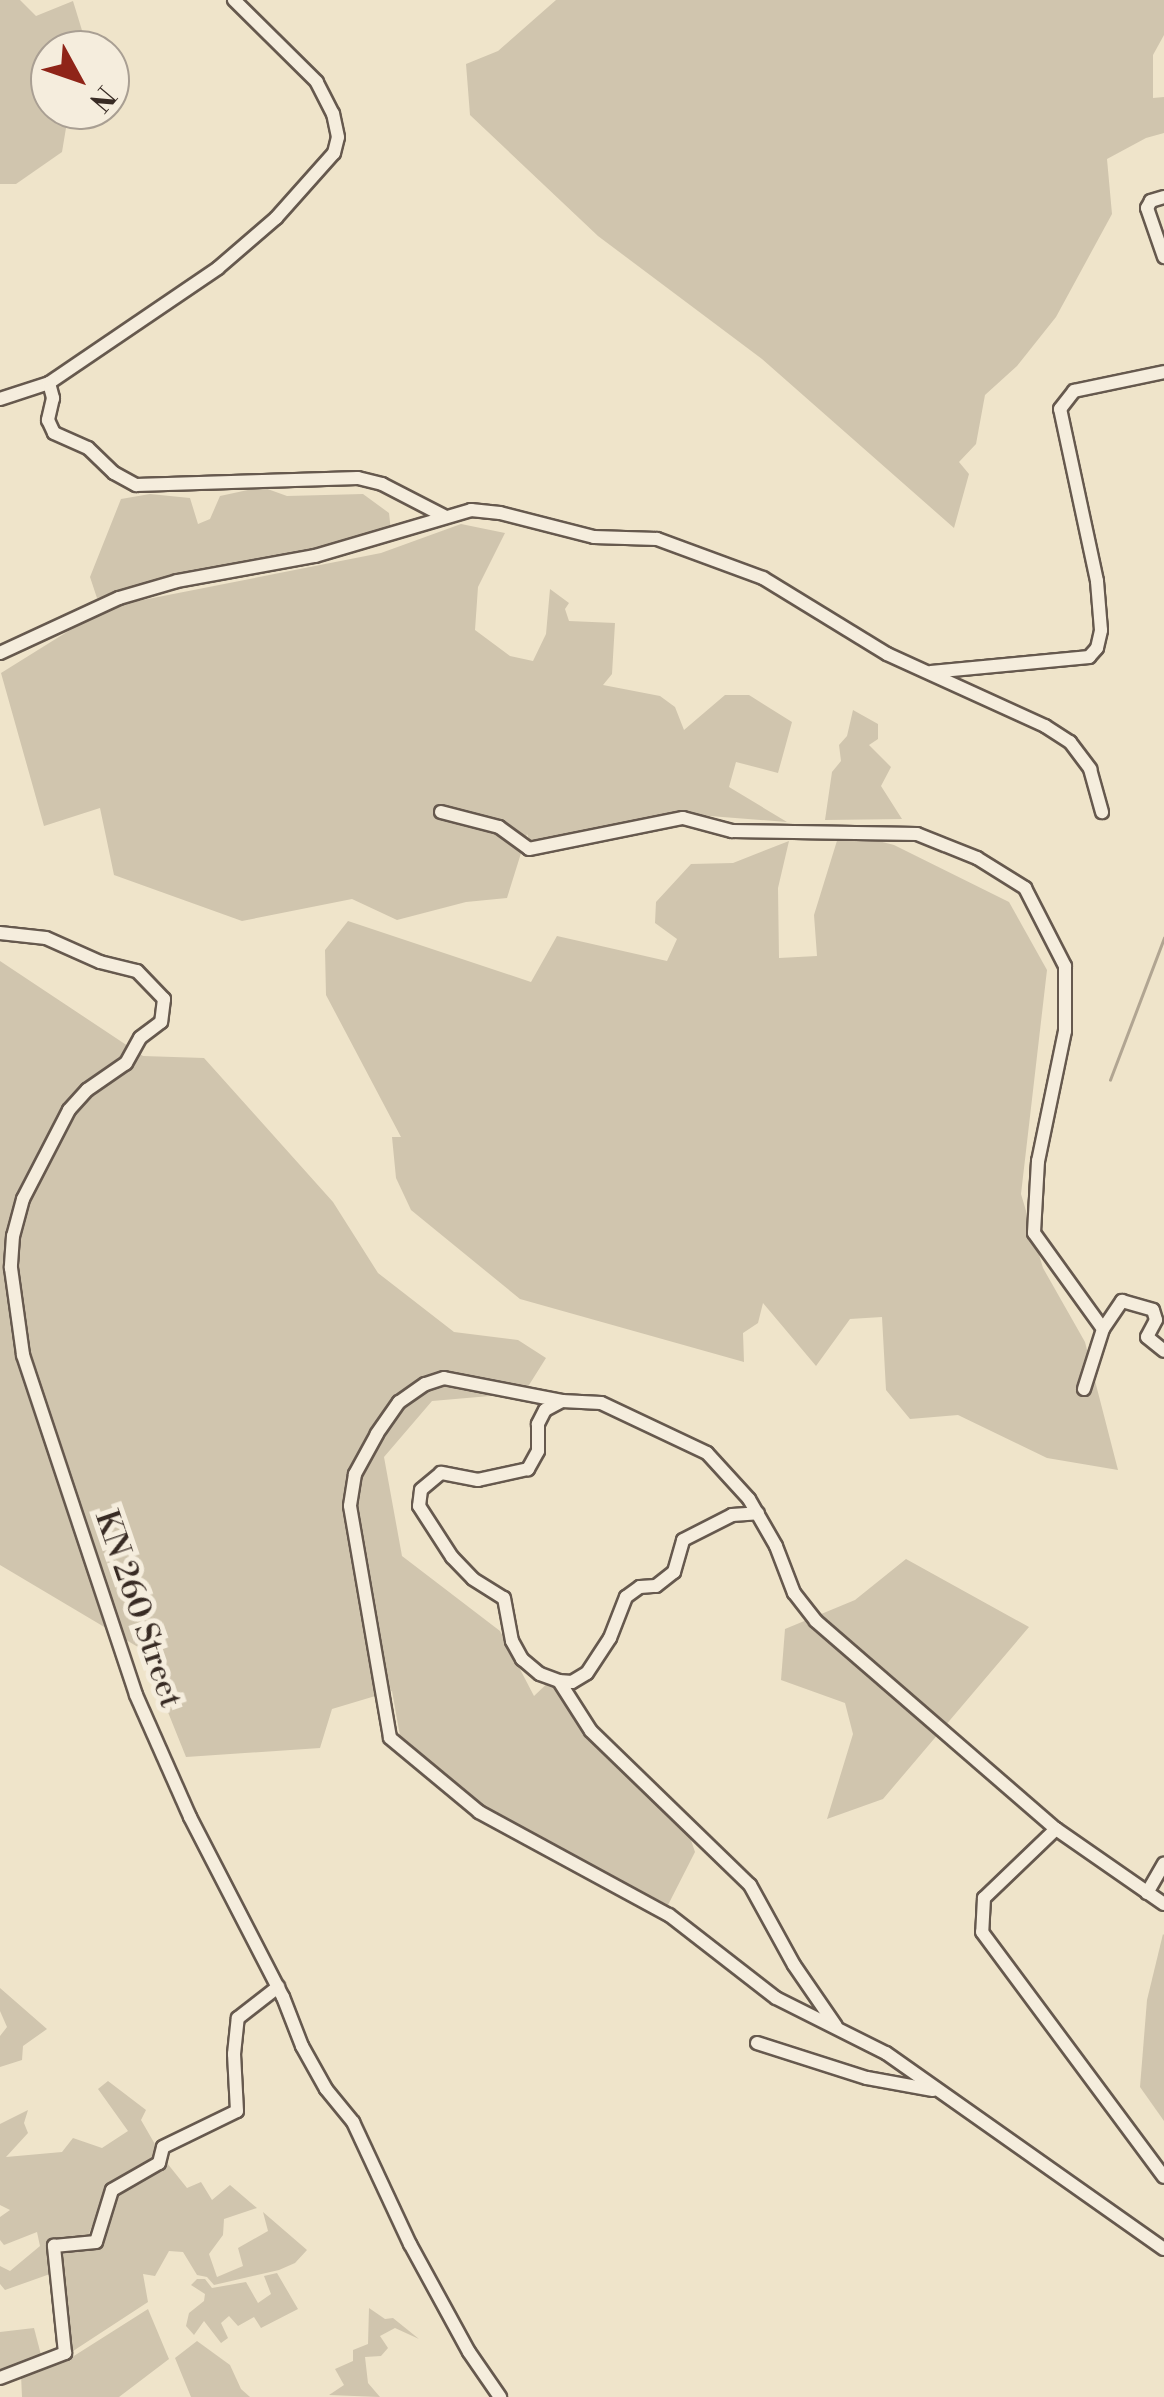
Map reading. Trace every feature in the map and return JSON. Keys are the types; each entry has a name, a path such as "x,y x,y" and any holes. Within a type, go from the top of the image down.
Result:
{"street":[{"path":"0,399 49,384 218,268 276,218 334,153 338,137 333,114 317,82 234,0"},
{"path":"1164,196 1151,200 1148,208 1164,257"},
{"path":"928,672 1089,657 1097,648 1101,630 1097,581 1060,408 1074,391 1164,372"},
{"path":"49,384 53,398 48,420 54,433 88,448 106,467 136,485 358,478 382,484 444,516"},
{"path":"0,653 119,598 177,581 314,556 471,510 500,513 594,537 656,539 763,578 835,625 1045,726 1070,742 1090,769 1102,812"},
{"path":"441,812 499,827 529,849 683,818 732,831 917,834 977,858 1025,888 1066,966 1065,1031 1038,1160 1034,1233 1103,1328"},
{"name":"KN 260 Street","path":"0,933 46,938 100,962 137,970 164,999 161,1022 140,1038 122,1068 86,1090 53,1135 23,1199 13,1236 14,1298 23,1355 136,1694 190,1817 278,1987 302,2046 326,2088 353,2122 410,2244 469,2352 500,2397"},
{"path":"1084,1389 1103,1328 1122,1301 1152,1310 1156,1320 1147,1337 1164,1351"},
{"path":"1164,1904 1056,1829 805,1611 758,1513 707,1453 601,1403 562,1401 444,1378 424,1384 399,1402 355,1474 350,1506 390,1738 479,1812 669,1915 776,1998 886,2053 1164,2248"},
{"path":"562,1401 544,1410 538,1424 538,1451 528,1469 478,1480 441,1473 421,1490 419,1506 452,1556 473,1579 504,1598 512,1641 522,1658 540,1674 559,1682 572,1682 587,1672 610,1638 626,1597 640,1587 656,1586 674,1572 683,1540 732,1515 758,1513"},
{"path":"559,1682 591,1731 750,1885 794,1965 838,2028"},
{"path":"1056,1829 984,1898 982,1932 1164,2177"},
{"path":"1147,1893 1164,1864"},
{"path":"0,2378 65,2353 54,2246 96,2242 112,2190 159,2164 163,2148 236,2111 234,2054 238,2018 278,1987"},
{"path":"757,2043 866,2078 940,2091"}],"shaded area":[{"path":"0,0 20,0 36,16 73,1 82,30 30,30 30,130 66,130 62,152 16,184 0,184"},
{"path":"556,0 1164,0 1164,35 1153,55 1153,98 1164,97 1164,133 1107,159 1112,214 1056,317 1017,366 985,395 976,444 959,462 969,474 954,528 762,359 598,236 470,115 466,64 498,51"},
{"path":"262,487 287,496 363,494 389,513 391,531 97,598 90,577 121,499 150,494 190,498 198,524 210,519 220,496"},
{"path":"461,524 505,533 478,587 475,630 510,656 533,661 546,634 550,589 569,603 565,609 569,621 615,623 612,674 603,685 660,696 675,707 684,730 725,695 749,695 792,722 778,773 736,762 729,787 787,822 684,814 530,842 527,834 507,898 466,902 397,920 352,899 242,921 114,875 100,808 44,826 1,673 107,607 381,553"},
{"path":"853,710 878,724 878,739 869,745 891,767 881,786 902,819 825,820 832,772 841,761 839,745 847,736"},
{"path":"840,831 894,845 1009,902 1047,970 1021,1194 1043,1268 1085,1342 1118,1470 1047,1458 958,1415 910,1419 886,1390 882,1317 850,1319 816,1366 763,1303 758,1323 743,1333 744,1362 520,1299 411,1210 396,1178 392,1137 401,1137 326,995 325,950 348,921 531,982 557,936 667,961 677,939 655,923 656,902 691,864 733,863 789,841 778,888 779,958 817,956 814,915"},
{"path":"0,961 143,1056 204,1058 333,1202 378,1273 454,1332 518,1340 546,1358 524,1393 432,1401 384,1457 402,1556 500,1631 534,1696 553,1678 575,1719 689,1834 695,1852 668,1905 494,1814 400,1736 392,1691 332,1709 320,1748 186,1757 143,1650 0,1565"},
{"path":"906,1559 1029,1627 883,1799 827,1819 853,1734 845,1703 781,1680 785,1629 855,1600"},
{"path":"1163,1934 1164,2121 1140,2087 1147,2000"},
{"path":"0,1988 47,2029 23,2046 22,2060 0,2067 0,2036 7,2027 0,2011"},
{"path":"108,2081 146,2110 141,2120 156,2146 155,2158 109,2183 88,2236 50,2242 50,2274 5,2290 0,2284 0,2266 10,2271 40,2246 37,2232 4,2245 0,2240 0,2217 10,2210 0,2205 0,2124 28,2110 24,2123 28,2133 6,2157 62,2152 73,2138 102,2148 128,2131 98,2089"},
{"path":"167,2163 187,2188 201,2182 212,2200 230,2185 257,2208 224,2219 223,2235 209,2254 217,2277 243,2266 238,2248 268,2231 263,2212 307,2250 295,2263 279,2270 214,2285 207,2277 197,2275 183,2252 169,2251 155,2276 143,2274 148,2302 70,2353 61,2246 99,2247 116,2194"},
{"path":"277,2273 298,2309 261,2328 254,2317 238,2326 229,2316 221,2323 228,2338 221,2343 204,2321 194,2335 186,2326 189,2313 204,2301 205,2294 191,2285 197,2279 205,2279 212,2288 246,2282 258,2303 271,2294 264,2276"},
{"path":"369,2308 385,2319 393,2318 419,2339 395,2328 380,2336 388,2348 381,2356 365,2357 368,2383 380,2397 329,2395 344,2385 335,2369 353,2361 353,2350 368,2344"},
{"path":"148,2309 169,2359 119,2397 22,2397 21,2375 66,2361"},
{"path":"34,2328 41,2355 0,2371 0,2332"},
{"path":"197,2341 230,2365 241,2389 250,2397 191,2397 175,2358"}],"waterway":[{"path":"1110,1080 1164,938"}]}
